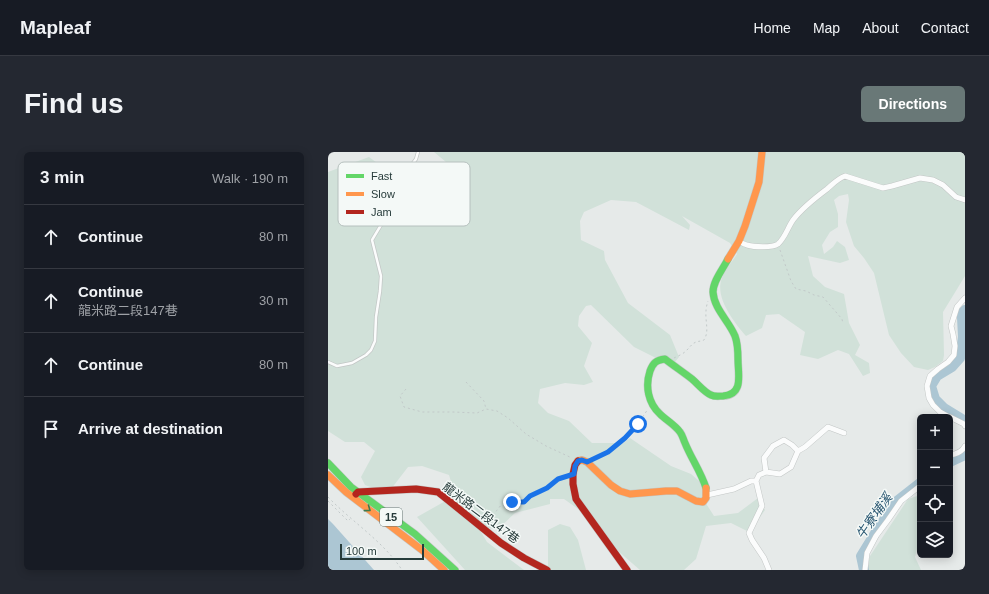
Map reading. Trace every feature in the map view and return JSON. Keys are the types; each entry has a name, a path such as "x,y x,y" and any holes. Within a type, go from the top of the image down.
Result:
{"street":[{"path":"627,570 576,498 573,486 575,466 578,461 582,460 587,462 611,485 620,491 630,494 677,491 696,501 703,502 706,499 707,490 694,459 680,432 656,410 650,400 648,389 649,374 652,365 656,360 660,358 665,359 697,382 710,395 729,396 735,393 738,387 739,378 737,345 735,336 713,297 713,290 714,284 739,242 745,226 759,182 762,152"},
{"path":"739,242 747,245 766,247 778,244 794,219 803,209 839,178 845,176 883,188 920,178 933,180 943,185 956,197 965,200"},
{"path":"944,414 940,412 928,398 927,386 930,376 948,362 954,355 955,346 951,326 957,307 965,298"},
{"path":"953,418 965,426"},
{"path":"769,570 764,558 749,534 762,506 756,481 759,475 766,472 780,474 791,467 798,451 805,447 828,427 844,433"},
{"path":"766,472 764,458 773,446 784,440 798,451"},
{"path":"953,455 957,454 965,446"},
{"name":"15","path":"328,463 356,495 444,570"},
{"name":"15","path":"328,475 346,492 356,495 415,534 455,570"},
{"path":"707,495 734,488 751,481 756,481"},
{"path":"866,568 867,552 876,536 901,500 917,488"},
{"name":"龍米路二段147巷","path":"356,495 416,489 438,492 501,544 547,570"}],"lane":[{"path":"414,162 418,152"},
{"path":"328,362 336,366 352,363 366,355 371,350 375,341 376,317 381,276 372,240 380,226"}],"path":[{"path":"778,244 791,281 796,289 823,297 842,319 843,324"},
{"path":"668,362 685,352 697,341 703,341 706,338 706,312 708,301 713,297"},
{"path":"466,382 484,401 486,409"},
{"path":"406,389 400,396 404,407 422,412 477,414 486,409 497,411 508,418 526,434 546,446 578,461"},
{"path":"587,462 608,452 625,438 638,424 652,404"},
{"path":"486,532 489,522 499,507 512,502 524,502 530,496 547,488 558,479 574,474"},
{"path":"328,497 390,554 402,570"},
{"path":"328,502 348,521 351,519"}],"shaded area":[{"path":"434,152 965,152 965,276 943,312 943,361 928,370 914,367 901,353 889,335 874,273 854,246 846,222 849,200 848,194 839,196 834,200 838,214 838,227 830,232 822,245 824,254 833,247 837,241 845,247 849,260 840,263 808,256 813,276 825,287 844,294 849,323 860,345 855,355 869,363 870,373 863,376 849,354 838,350 818,359 800,355 805,332 779,314 766,315 762,328 746,336 726,309 721,293 720,285 722,278 737,254 730,243 682,216 690,225 689,230 636,202 611,200 584,212 580,221 581,240 604,251 605,260 628,303 670,335 679,357 674,363 660,360 634,347 591,305 586,306 579,316 578,326 592,343 584,366 593,382 584,385 565,383 540,389 538,403 548,413 569,421 592,443 623,443 630,438 671,466 691,474 706,487 705,502 714,516 738,513 758,498 765,510 749,532 731,523 706,526 696,559 684,570 640,570 618,551 595,521 564,499 550,499 550,504 515,513 498,529 484,528 481,532 487,542 524,570 465,570 417,517 449,499 452,485 449,475 422,466 408,467 388,493 365,485 361,477 375,451 364,442 345,442 328,431 328,172 338,168 338,226 470,226 470,162 446,162"},
{"path":"369,157 376,162 355,162"},
{"path":"917,496 917,549 915,557 921,570 867,570 870,556 908,499"},
{"path":"560,524 570,527 578,540 586,570 548,570 548,530"}],"water":[{"path":"328,519 333,524 374,570 328,570"}],"waterway":[{"name":"牛寮埔溪","path":"965,310 962,317 963,337 960,358 952,367 937,376 931,386 935,399 944,408 965,421"},
{"name":"牛寮埔溪","path":"953,461 965,455"},
{"name":"牛寮埔溪","path":"864,570 861,556 877,530 897,501 917,485"}],"traffic: fast":[{"path":"706,488 681,433 656,410 650,400 648,382 650,371 654,364 659,360 665,359 712,396 730,395 737,388 739,377 738,348 736,339 716,304 713,292 716,279 728,259"},
{"path":"328,463 351,487 415,534 455,570"}],"traffic: slow":[{"path":"728,259 739,241 759,182 762,152"},
{"path":"578,461 582,460 587,462 611,485 620,491 630,494 677,491 696,501 703,502 706,498 706,488"},
{"path":"328,475 346,492 422,550 444,570"}],"traffic: jam":[{"path":"578,461 575,465 573,474 576,499 627,570"},
{"path":"356,494 358,492 416,489 438,492 501,543 524,558 547,570"}],"route":[{"path":"512,502 524,502 530,496 547,488 558,479 574,474 575,466 578,461 582,460 587,462 608,452 625,438 638,424"}]}
